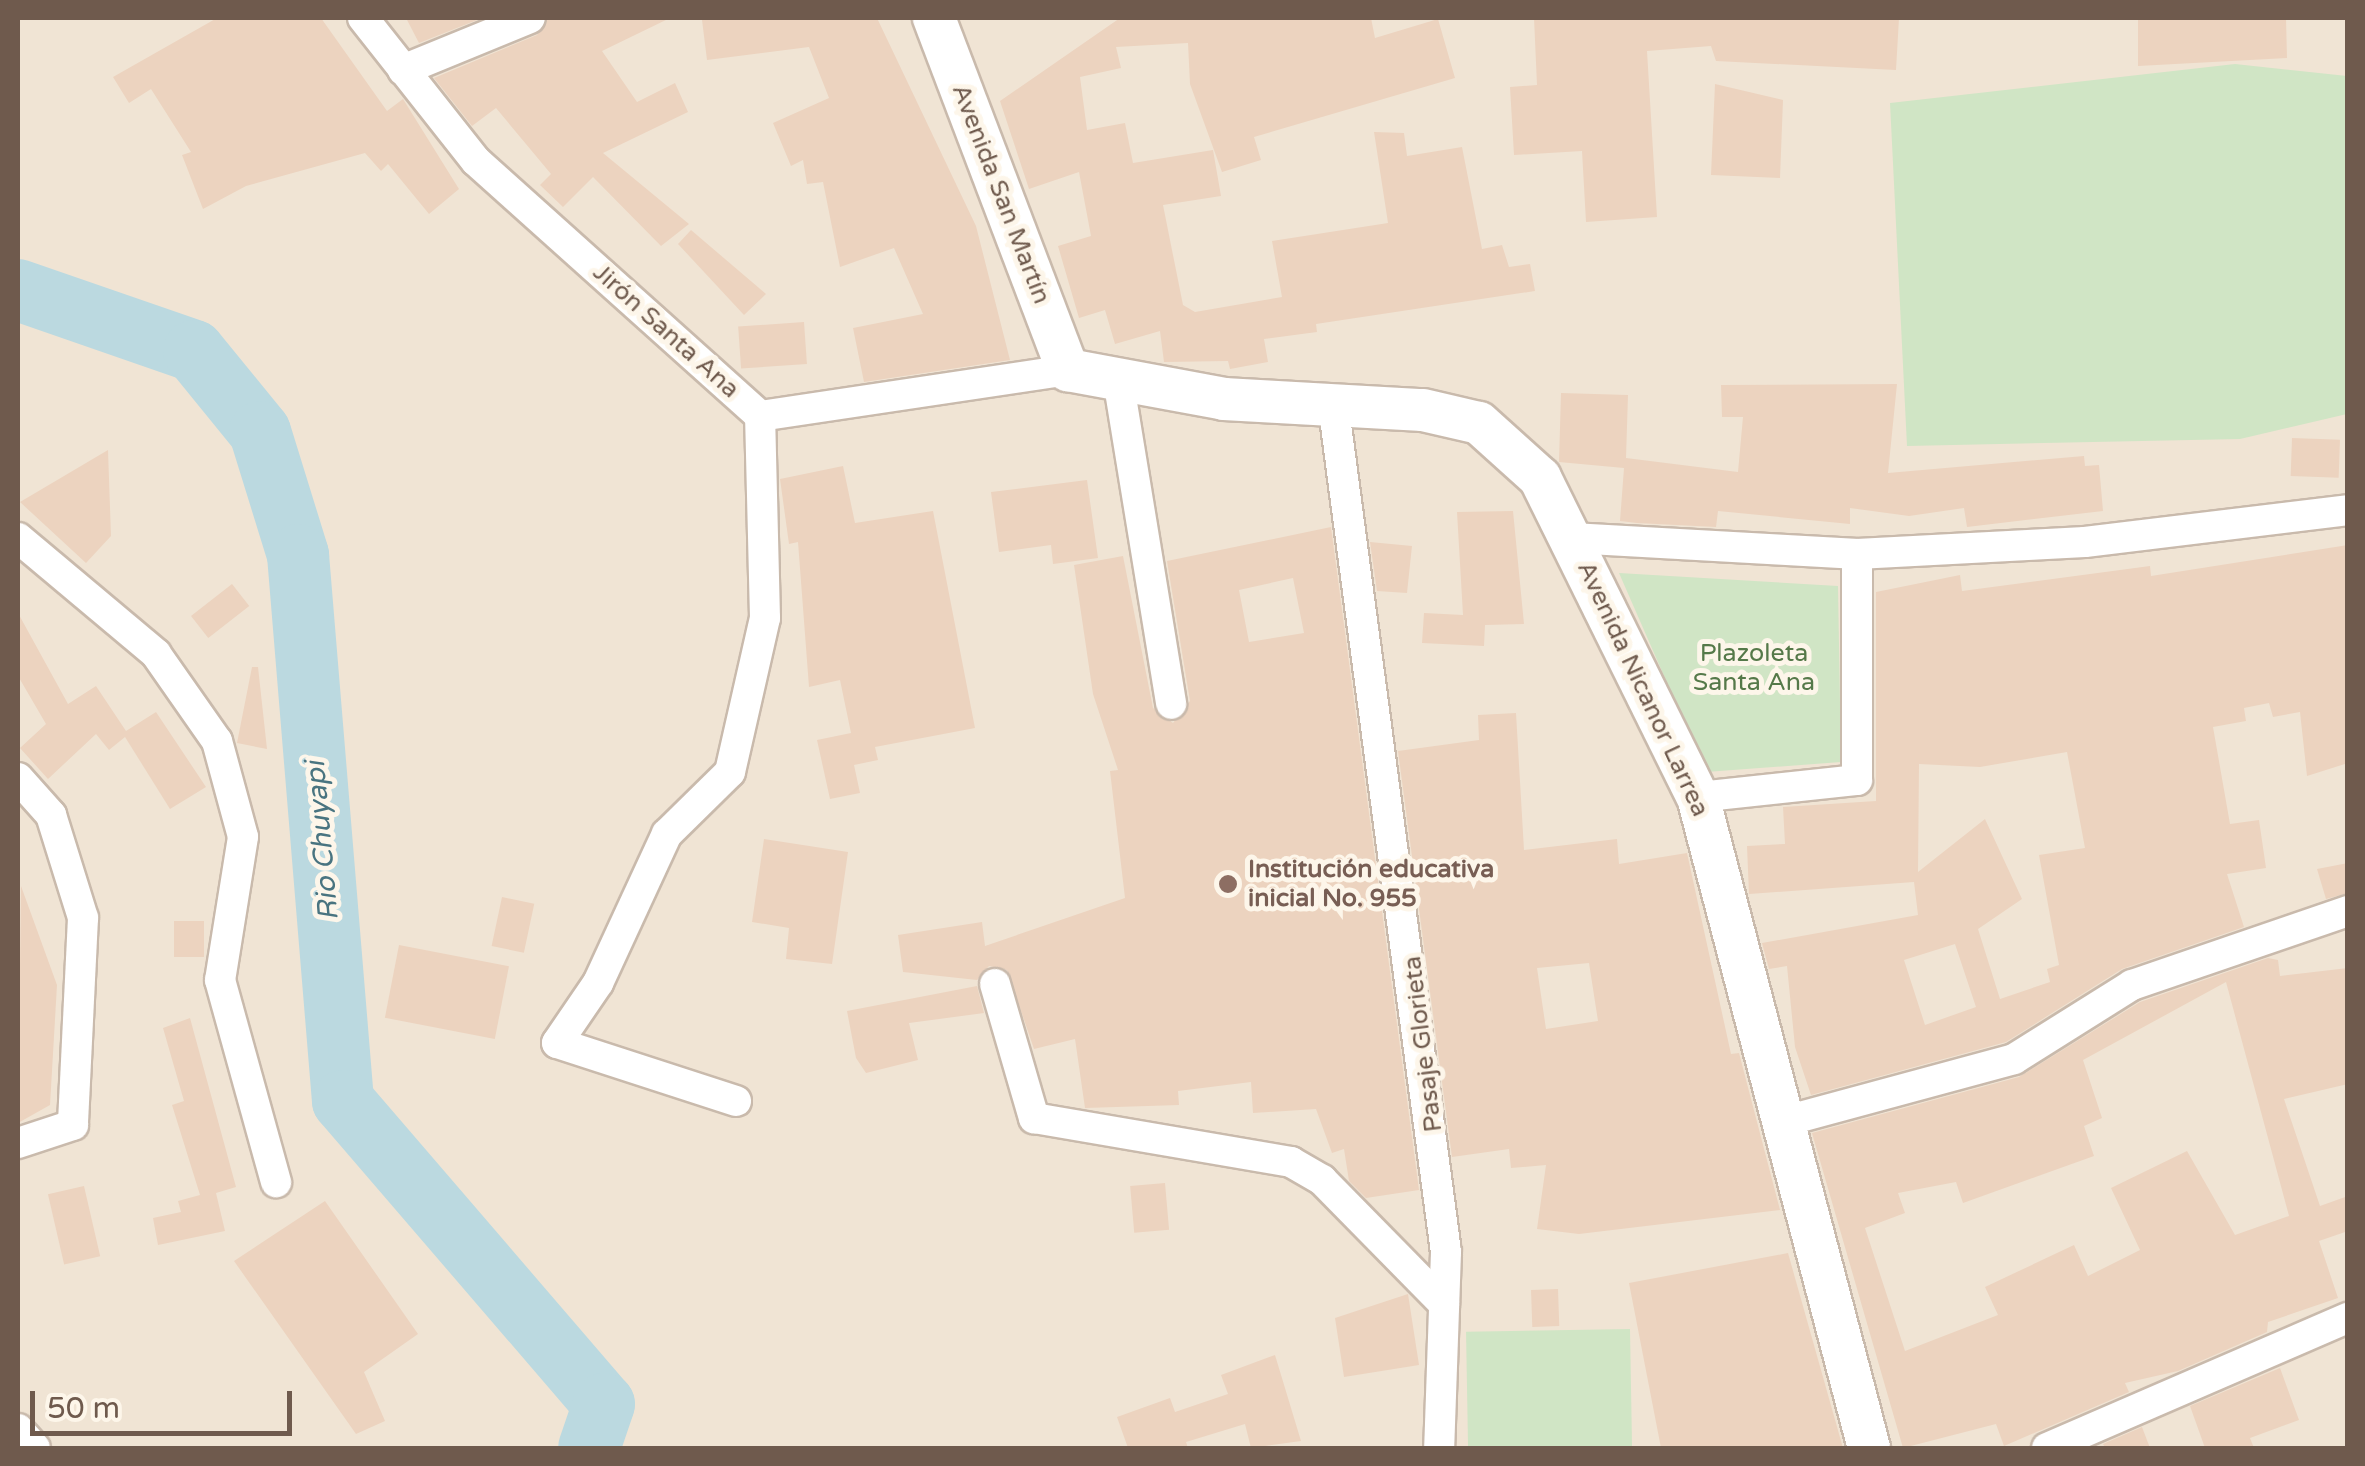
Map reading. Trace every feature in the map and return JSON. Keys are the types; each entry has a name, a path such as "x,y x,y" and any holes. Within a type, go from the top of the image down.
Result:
{"main road":[{"name":"Avenida San Martín","path":"934,18 1068,370"},
{"name":"Avenida Nicanor Larrea","path":"1068,370 1119,384 1333,404 1479,423 1540,478 1698,797 1868,1448"}],"street":[{"name":"Jirón Santa Ana","path":"363,18 476,161 760,416 1068,370"},
{"path":"403,70 530,18"},
{"path":"1119,384 1170,704"},
{"name":"Pasaje Glorieta","path":"1333,404 1420,1010 1444,1304 1439,1448"},
{"path":"736,1101 557,1043 598,983 667,834 730,772 765,618 760,416"},
{"path":"1573,538 1858,554 2085,542 2348,510"},
{"path":"18,538 156,654 217,741 243,838 220,980 276,1182"},
{"path":"1698,797 1858,780 1858,554"},
{"path":"18,778 51,815 83,918 73,1126 18,1142"},
{"path":"1785,1121 2014,1058 2132,985 2348,912"},
{"path":"995,984 1034,1118 1292,1162 1322,1180 1444,1304"},
{"path":"2047,1448 2348,1318"},
{"path":"18,1429 35,1448"}],"shaded area":[{"path":"18,18 2347,18 2347,1448 18,1448"}],"green space":[{"path":"2235,64 2347,76 2347,414 2240,439 1907,446 1890,103"},
{"name":"Plazoleta Santa Ana","path":"1619,573 1838,586 1841,762 1706,772"},
{"path":"1630,1329 1632,1448 1468,1448 1466,1332"}],"building":[{"path":"217,18 321,18 387,111 403,99 459,189 429,214 388,164 381,171 365,153 246,186 203,209 182,155 191,152 151,89 129,103 113,77"},
{"path":"406,18 482,18 419,43"},
{"path":"548,18 670,18 602,51 637,102 675,83 688,112 603,153 689,224 661,246 593,177 563,207 540,185 551,174 496,108 472,126 434,78 537,35"},
{"path":"877,18 976,226 1010,360 864,382 853,328 923,314 894,248 840,267 823,182 807,184 803,160 791,166 773,123 829,98 809,47 707,60 702,20"},
{"path":"1120,18 1371,18 1375,38 1438,19 1455,78 1254,137 1261,160 1222,172 1190,84 1188,43 1116,47 1121,68 1080,77 1087,130 1125,123 1133,163 1213,150 1221,196 1163,205 1183,305 1195,312 1282,297 1272,241 1388,223 1374,132 1404,133 1407,156 1462,147 1482,249 1502,245 1509,267 1530,264 1535,291 1316,324 1317,332 1264,339 1268,362 1230,369 1228,361 1164,362 1160,331 1115,344 1105,310 1079,318 1058,246 1091,236 1079,172 1029,189 1000,101"},
{"path":"1534,18 1899,18 1896,70 1716,61 1711,46 1647,51 1657,217 1586,222 1582,151 1514,155 1510,87 1537,85"},
{"path":"2138,18 2286,18 2287,58 2138,66"},
{"path":"1715,84 1783,100 1780,178 1711,175"},
{"path":"691,230 766,294 744,315 678,244"},
{"path":"804,322 807,364 741,369 738,327"},
{"path":"1897,384 1888,473 2084,456 2085,466 2099,465 2103,511 1967,527 1964,508 1909,516 1850,508 1850,524 1718,511 1716,527 1637,523 1620,521 1624,468 1559,462 1561,393 1628,395 1626,458 1738,472 1743,417 1722,417 1721,385"},
{"path":"2292,438 2340,440 2339,478 2291,476"},
{"path":"108,450 111,536 86,563 20,502"},
{"path":"843,466 855,523 933,511 975,728 875,747 878,760 854,765 860,793 830,799 817,740 851,733 840,680 809,687 798,542 789,544 780,479"},
{"path":"1087,480 1098,558 1053,564 1051,545 999,552 991,492"},
{"path":"1513,511 1524,624 1485,625 1484,646 1422,643 1424,613 1463,615 1457,512"},
{"path":"1331,527 1419,1190 1366,1198 1349,1181 1344,1149 1332,1153 1316,1109 1253,1113 1251,1082 1178,1091 1179,1105 1085,1108 1075,1039 1034,1049 1007,970 989,966 977,980 903,972 898,935 982,922 985,946 1125,898 1110,771 1118,770 1093,694 1074,565 1123,556 1153,708 1173,723 1190,701 1167,561","holes":["1293,578 1304,633 1249,642 1239,590"]},
{"path":"1370,542 1412,546 1407,593 1377,591"},
{"path":"2348,545 2348,763 2307,776 2300,712 2273,717 2269,703 2244,708 2246,721 2213,727 2230,824 2259,820 2266,868 2227,874 2244,927 2122,969 2006,1042 1811,1095 1795,1047 1787,966 1769,969 1762,943 1918,915 1914,882 1749,894 1747,846 1785,844 1783,807 1876,801 1876,592 1960,575 1962,591 2150,566 2151,576","holes":["2067,752 2085,848 2039,855 2059,965 2047,969 2050,982 2000,999 1978,929 2022,899 1985,819 1918,872 1919,764 1980,767","1955,944 1976,1007 1925,1025 1904,960"]},
{"path":"232,584 249,606 208,638 191,616"},
{"path":"18,613 68,704 96,686 126,731 156,712 206,787 170,809 125,737 109,750 96,734 48,779 20,748 46,724 18,676"},
{"path":"252,667 258,667 267,749 237,743"},
{"path":"1516,713 1524,850 1617,839 1619,864 1687,853 1731,1054 1739,1053 1780,1210 1579,1234 1537,1229 1546,1165 1511,1168 1509,1149 1452,1157 1398,751 1479,740 1478,715","holes":["1589,963 1598,1021 1546,1029 1537,968"]},
{"path":"764,839 848,852 832,964 786,959 789,928 752,922"},
{"path":"2348,863 2348,893 2326,899 2317,869"},
{"path":"21,886 57,985 50,1105 18,1123"},
{"path":"502,897 534,904 524,953 492,946"},
{"path":"174,921 204,921 204,957 174,957"},
{"path":"399,945 509,966 495,1039 385,1018"},
{"path":"2268,958 2278,960 2280,976 2348,968 2348,1084 2284,1099 2320,1206 2348,1196 2348,1231 2319,1241 2338,1298 2268,1322 2267,1332 2178,1371 2125,1383 2129,1392 2004,1446 1996,1424 1903,1448 1812,1133 2019,1077 2140,1002","holes":["2226,982 2289,1216 2235,1235 2187,1151 2111,1188 2140,1250 2088,1276 2074,1245 1985,1287 1998,1315 1905,1351 1865,1228 1905,1213 1898,1193 1956,1182 1963,1203 2094,1156 2084,1126 2102,1118 2083,1060"]},
{"path":"977,986 984,1013 909,1023 918,1060 866,1073 856,1058 847,1011"},
{"path":"190,1018 236,1187 216,1193 225,1231 158,1245 153,1218 181,1212 178,1201 200,1195 172,1105 184,1101 163,1028"},
{"path":"1165,1183 1169,1230 1134,1233 1130,1186"},
{"path":"84,1186 100,1256 64,1264 48,1194"},
{"path":"325,1201 418,1334 364,1372 385,1421 356,1434 234,1261"},
{"path":"1788,1253 1843,1448 1661,1448 1629,1283"},
{"path":"1558,1289 1559,1326 1532,1327 1531,1290"},
{"path":"1408,1294 1419,1365 1344,1377 1335,1318"},
{"path":"1275,1355 1301,1441 1251,1448 1245,1424 1186,1442 1188,1448 1128,1448 1117,1417 1170,1398 1175,1412 1228,1394 1221,1375"},
{"path":"2280,1368 2299,1420 2250,1438 2254,1448 2205,1448 2190,1406"},
{"path":"2142,1427 2150,1448 2105,1448 2103,1444"}],"waterway":[{"name":"Rio Chuyapi","path":"18,290 194,351 260,432 298,555 343,1101 604,1404 589,1448"}],"place":[{"name":"Institución educativa inicial No. 955","path":"1228,884"}]}
